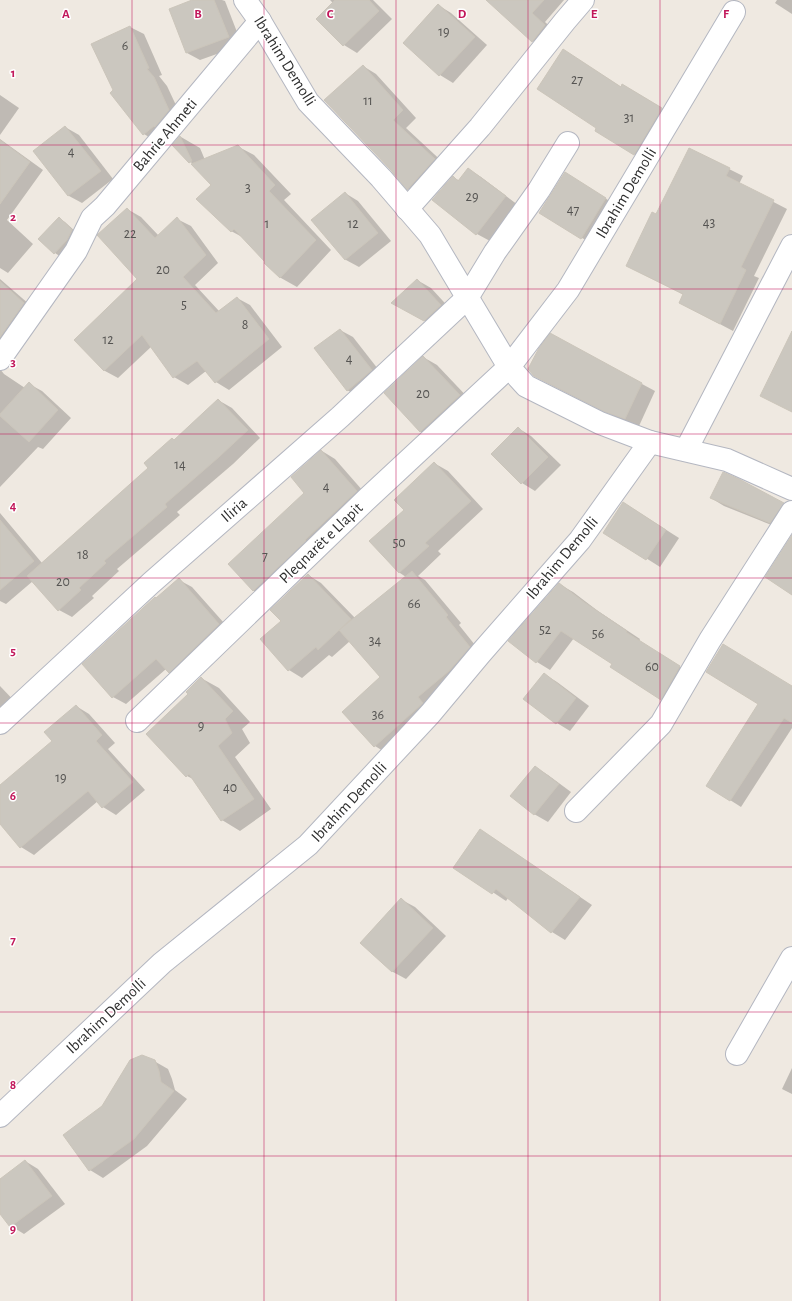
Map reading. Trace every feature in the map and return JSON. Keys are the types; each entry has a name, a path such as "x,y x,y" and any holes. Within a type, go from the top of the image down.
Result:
{"street":[{"name":"Ibrahim Demolli","path":"245,0 260,21 308,102 381,178 430,235 443,260 509,367 526,386 600,423 650,442 727,460 792,489"},
{"path":"407,208 480,128 565,20 583,0"},
{"name":"Ibrahim Demolli","path":"509,367 568,290 734,12"},
{"name":"Bahrie Ahmeti","path":"0,359 76,251 92,218 105,206 260,21"},
{"path":"467,298 494,252 539,190 568,143"},
{"path":"686,450 792,246"},
{"name":"Iliria","path":"0,723 151,583 340,417 467,298"},
{"name":"Pleqnarët e Llapit","path":"137,721 362,503 509,367"},
{"name":"Ibrahim Demolli","path":"0,1116 162,964 308,845 430,714 481,653 580,540 650,442"},
{"path":"576,811 661,724 710,640 792,512"},
{"path":"737,1054 792,958"}],"building":[{"path":"192,0 214,0 229,37 186,53 169,9"},
{"path":"335,0 369,0 379,11 343,46 316,19"},
{"path":"486,0 544,0 532,13 545,25 532,42"},
{"path":"438,4 475,37 439,76 403,43"},
{"path":"130,26 149,68 147,69 154,77 169,110 155,127 154,126 143,135 110,93 113,90 91,44"},
{"path":"563,49 621,87 622,84 662,108 634,155 595,131 596,128 537,89"},
{"path":"363,65 403,110 393,120 435,159 407,190 390,169 324,100"},
{"path":"65,126 101,171 68,196 33,151"},
{"path":"180,136 192,161 189,163 172,145"},
{"path":"0,140 30,162 0,204"},
{"path":"238,145 275,185 269,191 316,240 280,278 264,263 265,262 234,229 231,232 196,199 211,185 191,164"},
{"path":"689,148 730,168 726,176 774,200 741,267 746,270 720,324 679,303 683,294 626,266 652,212 656,214"},
{"path":"468,168 506,196 476,235 432,200 453,176 458,181"},
{"path":"565,172 606,198 581,239 539,213"},
{"path":"345,192 378,233 345,260 311,220"},
{"path":"127,208 155,238 177,217 206,255 183,277 216,313 237,297 269,339 215,383 197,361 173,378 142,335 104,371 74,340 137,279 97,235"},
{"path":"59,217 72,230 67,240 54,254 38,239"},
{"path":"417,279 441,305 424,321 391,303"},
{"path":"0,281 24,303 0,337"},
{"path":"340,329 372,370 347,391 314,348"},
{"path":"792,331 792,412 760,396"},
{"path":"550,333 642,383 625,419 605,412 534,376 528,369 539,348"},
{"path":"423,356 460,395 420,432 384,393"},
{"path":"29,382 58,410 29,442 0,416 0,414"},
{"path":"218,399 248,430 165,504 167,507 104,561 106,563 79,588 81,590 58,611 27,576 148,468 144,463 172,438 174,440"},
{"path":"518,427 548,457 521,484 491,454"},
{"path":"321,450 357,491 253,591 228,564 304,493 291,477"},
{"path":"434,462 471,501 425,543 429,546 399,573 369,541 404,510 394,500"},
{"path":"723,472 784,503 770,523 710,498"},
{"path":"623,502 666,530 646,560 603,533"},
{"path":"0,520 34,561 0,590"},
{"path":"792,535 792,595 765,577"},
{"path":"412,571 448,615 446,617 470,647 449,671 418,697 423,703 374,747 342,712 380,677 339,630"},
{"path":"308,574 351,619 318,650 316,647 288,671 260,639 281,621 270,610"},
{"path":"179,578 219,624 169,673 156,659 112,698 82,664 155,597 156,598"},
{"path":"559,583 627,631 626,632 680,666 661,700 610,667 612,664 561,631 536,663 508,641"},
{"path":"723,644 792,686 792,723 784,718 730,801 706,786 758,704 706,672"},
{"path":"544,673 576,698 556,724 523,699"},
{"path":"201,677 233,711 225,719 232,733 218,746 254,799 221,821 189,774 186,777 146,734 188,694 186,692"},
{"path":"76,705 102,735 96,741 133,782 102,808 88,791 20,848 0,824 0,785 52,741 44,732"},
{"path":"535,766 559,784 534,815 510,796"},
{"path":"480,829 580,897 551,933 496,889 492,894 453,868"},
{"path":"401,898 433,928 392,972 360,943"},
{"path":"142,1055 155,1060 161,1082 174,1091 134,1139 89,1171 63,1135 102,1106 130,1060"},
{"path":"25,1160 52,1196 10,1227 0,1214 0,1179"}]}
